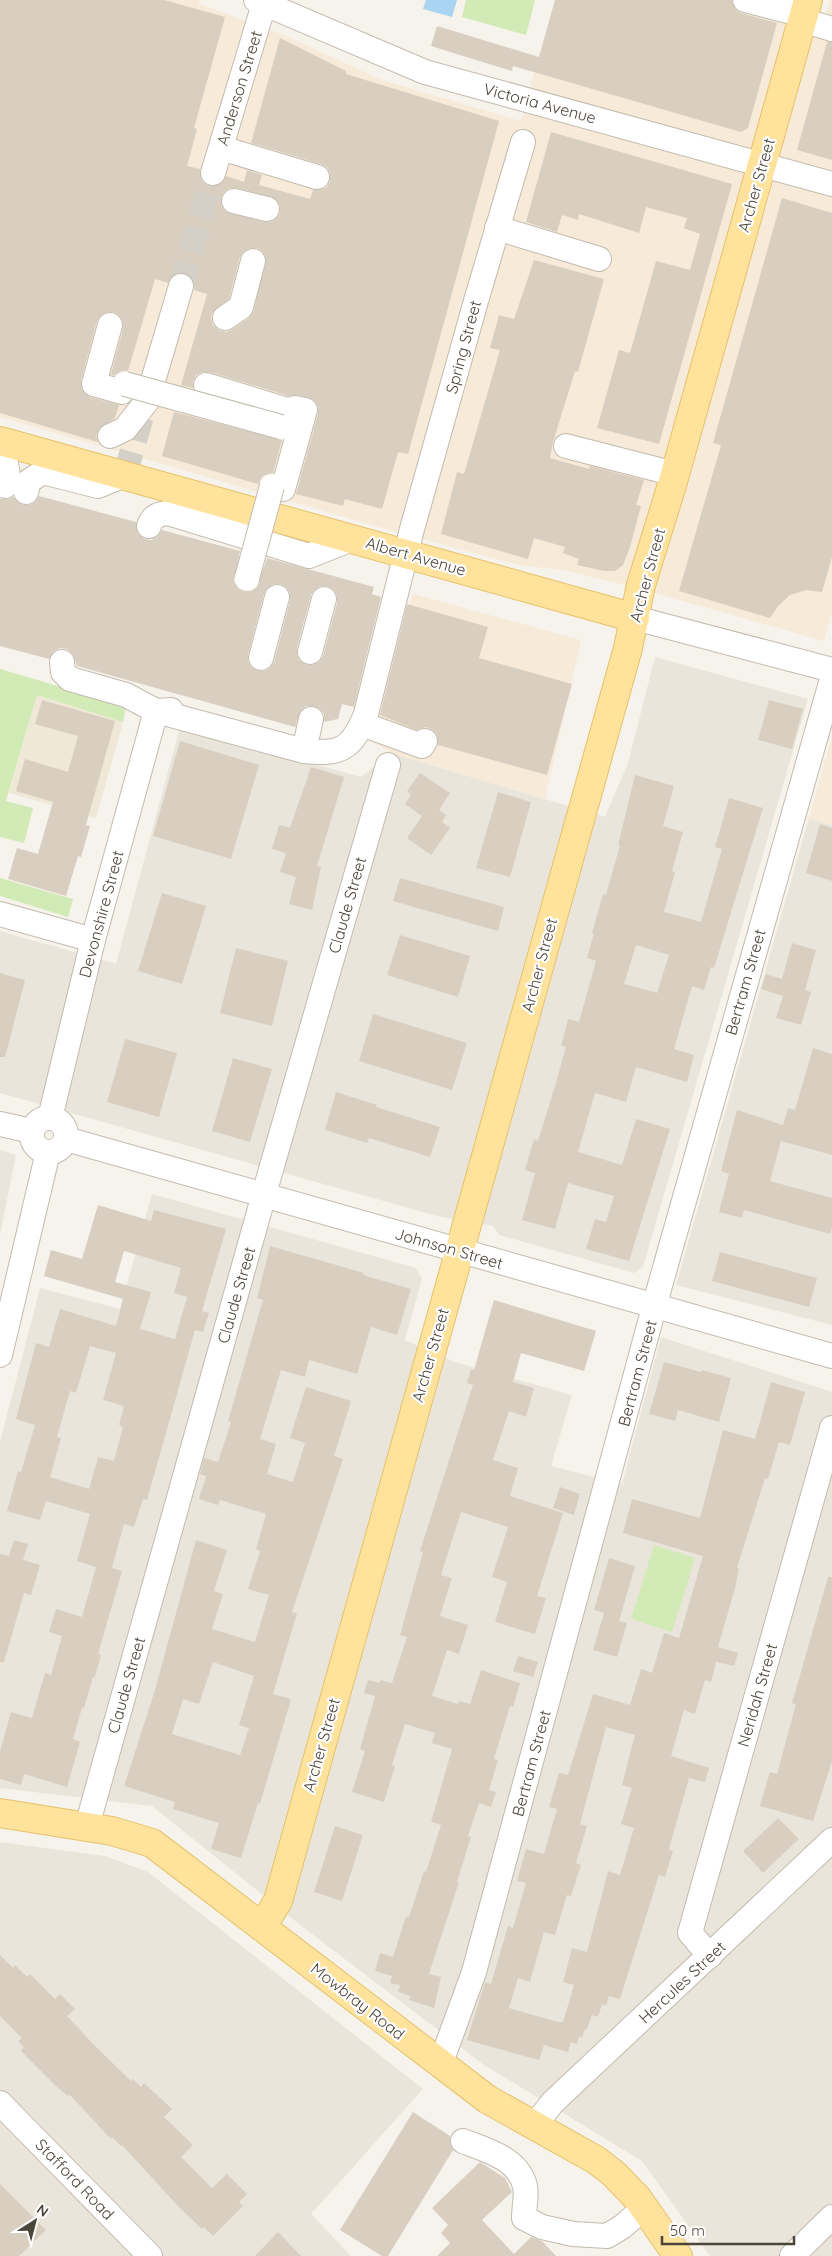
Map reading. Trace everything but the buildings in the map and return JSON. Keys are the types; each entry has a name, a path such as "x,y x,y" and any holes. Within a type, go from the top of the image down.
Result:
{"main road":[{"name":"Archer Street","path":"262,1928 278,1901 635,618 641,585 675,474 804,12"},
{"name":"Albert Avenue","path":"1,441 635,618"},
{"name":"Mowbray Road","path":"0,1814 87,1826 137,1837 152,1844 486,2099 596,2160 614,2174 645,2207 678,2256"}],"street":[{"path":"744,0 804,12 832,29"},
{"name":"Anderson Street","path":"213,173 260,2"},
{"name":"Victoria Avenue","path":"260,2 426,72 832,184"},
{"name":"Spring Street","path":"406,554 497,228 523,142"},
{"path":"221,148 317,177"},
{"path":"234,201 267,209"},
{"path":"497,228 599,259"},
{"path":"226,318 240,307 252,261"},
{"path":"110,436 125,429 147,401 181,286"},
{"path":"110,325 94,375 124,388 291,418"},
{"path":"206,386 291,418"},
{"path":"252,579 278,488 294,448 289,434 291,418"},
{"path":"278,488 283,448 279,440 291,418"},
{"path":"1,441 8,475 15,489 43,472 98,486 125,475"},
{"path":"566,446 675,474"},
{"path":"149,526 150,520 158,514 168,513 309,556 352,538"},
{"path":"406,554 406,604"},
{"path":"62,662 63,672 70,679 126,695 156,710 304,751 324,753 338,751 353,739 362,724 406,554"},
{"path":"261,658 278,597"},
{"path":"310,652 324,599"},
{"name":"Albert Avenue","path":"635,618 832,670"},
{"name":"Bertram Street","path":"440,2065 474,1972 655,1306 832,679"},
{"path":"156,710 186,709 220,715 294,736 307,730 310,719 304,751"},
{"name":"Devonshire Street","path":"41,1124 156,710"},
{"path":"362,724 422,746 425,741"},
{"name":"Claude Street","path":"87,1826 263,1196 388,765"},
{"path":"0,914 93,940"},
{"path":"0,1124 41,1124 56,1119 64,1126 0,1354"},
{"path":"41,1124 34,1143 42,1152 57,1146"},
{"name":"Johnson Street","path":"57,1146 263,1196 832,1356"},
{"name":"Neridah Street","path":"710,1956 690,1933 832,1428"},
{"name":"Hercules Street","path":"534,2126 553,2102 832,1840"},
{"name":"Stafford Road","path":"0,2103 150,2256"},
{"path":"463,2141 497,2154 514,2167 525,2186 524,2218 542,2227 573,2234 607,2236 622,2227 645,2207"},
{"path":"792,2256 832,2217"}],"shaded area":[{"path":"0,0 199,0 199,4 282,34 382,80 521,121 555,0 737,0 823,24 830,0 832,0 832,612 824,641 626,585 558,569 523,566 403,534 0,417"},
{"path":"413,594 581,640 545,799 391,753 368,739"},
{"path":"655,657 808,699 643,1267 634,1273 499,1235 493,1226 437,1216 0,1093 0,931 116,964 179,731 272,752 361,777 391,753 605,817 628,763"},
{"path":"37,695 123,722 96,818 9,793"},
{"path":"832,737 832,825 809,818"},
{"path":"809,818 832,825 832,1325 676,1285"},
{"path":"0,1150 16,1155 0,1235"},
{"path":"152,1194 416,1268 422,1279 405,1340 455,1362 572,1395 551,1466 622,1484 661,1337 832,1392 832,2256 710,2256 642,2161 484,2065 304,1928 152,1806 0,1788 0,1442 40,1288 120,1309"},
{"path":"0,1842 105,1856 148,1872 423,2089 311,2214 351,2256 0,2256"}],"green space":[{"path":"466,0 535,0 526,35 462,17"},
{"path":"0,669 126,706 123,722 37,695 6,801 33,808 24,843 0,837"},
{"path":"0,878 73,899 68,917 0,896"},
{"path":"654,1545 695,1558 672,1632 631,1619"}],"water":[{"path":"426,0 457,0 452,17 423,9"}],"tunnel":[{"path":"181,286 213,173"},
{"path":"125,475 146,402"}]}
